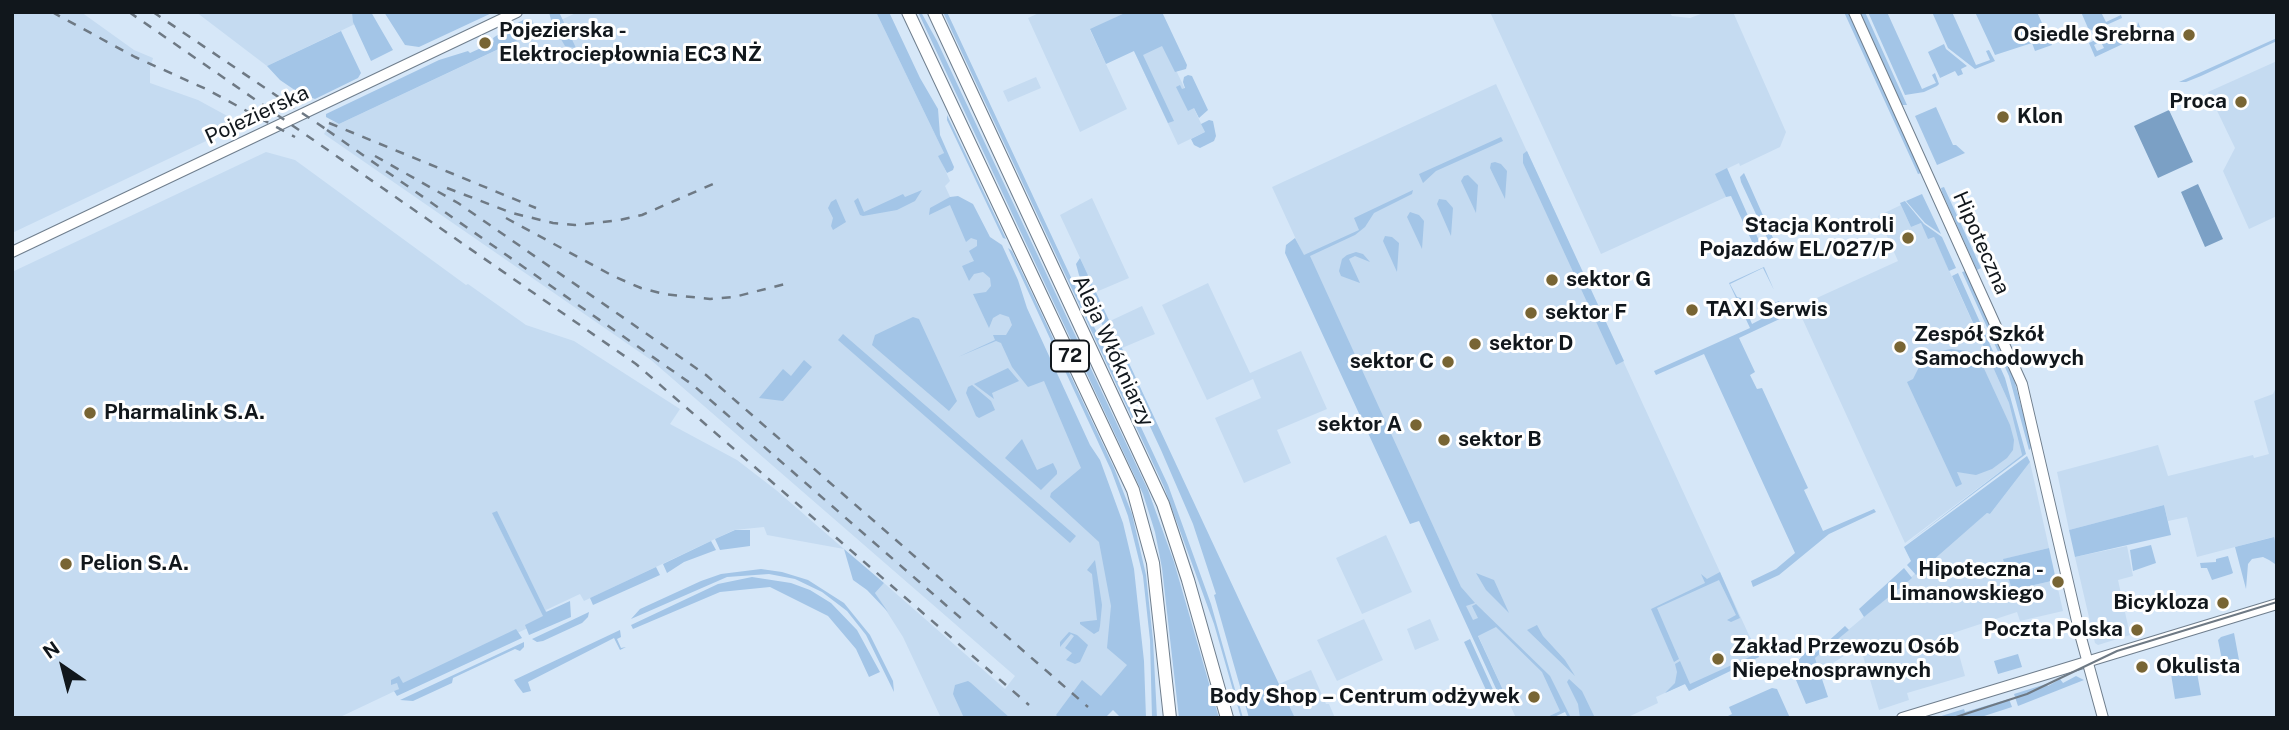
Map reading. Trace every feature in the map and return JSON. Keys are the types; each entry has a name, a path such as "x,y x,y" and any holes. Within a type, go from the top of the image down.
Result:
{"main road":[{"name":"Aleja Włókniarzy","path":"908,12 1133,490 1153,563 1170,718"},
{"name":"Aleja Włókniarzy","path":"933,12 1163,504 1181,556 1227,718"}],"street":[{"name":"Pojezierska","path":"12,252 517,12"},
{"name":"Hipoteczna","path":"1854,12 2024,390 2061,557 2103,718"},
{"path":"1902,718 2277,604"}],"shaded area":[{"path":"12,12 81,12 134,50 153,58 150,83 198,100 242,124 12,233"},
{"path":"196,12 354,12 355,24 267,66"},
{"path":"352,12 371,12 393,50 371,61 353,22"},
{"path":"384,12 494,12 419,47 405,45"},
{"path":"549,12 559,12 576,48 565,46 552,24"},
{"path":"578,12 876,12 944,153 939,156 950,181 945,186 952,201 968,203 1111,532 1132,669 1087,718 941,718 903,637 875,593 884,583 1005,689 1015,676 651,360 324,134 332,121 339,124"},
{"path":"876,12 889,12 938,109 940,135 954,167 947,173 938,156 944,153"},
{"path":"918,12 921,12 937,41 1148,490 1174,562 1219,718 1179,718 1162,568 1155,532 1143,494"},
{"path":"943,12 947,12 1168,485 1211,604 1243,718 1214,624 1164,487"},
{"path":"1041,12 1127,12 1090,30 1127,109 1080,132 1028,18"},
{"path":"1127,12 1162,12 1187,65 1186,69 1175,72 1162,46 1143,55 1174,121 1168,123 1134,51 1106,64 1090,29"},
{"path":"1490,12 1669,12 1672,16 1690,18 1706,12 1733,12 1786,132 1780,147 1716,174 1726,197 1601,254"},
{"path":"1844,12 1848,12 1921,173 1918,174"},
{"path":"1860,12 1865,12 1907,105 1902,105"},
{"path":"1868,12 1887,12 1922,89 1936,83 1932,75 1935,73 1939,84 1937,86 1924,92 1905,95"},
{"path":"1932,12 1952,12 1976,65 1990,60 1986,51 1989,50 1995,61 1975,69 1948,48"},
{"path":"1975,12 2037,12 2052,45 2035,51 2032,43 1995,55"},
{"path":"2081,12 2101,12 2106,22 2121,15 2122,18 2093,31 2088,28"},
{"path":"525,19 532,20 537,31 339,124 326,117 326,114 439,60 468,51 470,53 494,42 493,38"},
{"path":"2138,22 2147,43 2142,35 2095,57 2089,43 2099,38 2101,41 2094,45 2097,51 2104,48 2101,42 2111,37 2109,33 2113,32 2116,38 2137,28"},
{"path":"341,31 361,73 358,78 315,99 299,93 280,80 267,66"},
{"path":"1161,38 1205,132 1178,145 1134,51"},
{"path":"2277,38 2277,41 2201,76 2179,82"},
{"path":"1944,44 1946,49 1967,66 1961,69 1963,74 1958,76 1955,71 1940,78 1928,52"},
{"path":"2277,61 2277,216 2249,229 2223,171 2235,148 2208,92"},
{"path":"1192,76 1208,110 1199,118 1194,108 1188,111 1176,87 1180,85 1182,89 1185,88 1184,77"},
{"path":"1036,77 1041,88 1008,102 1003,91"},
{"path":"1496,84 1759,657 1689,691 1685,684 1656,697 1658,703 1626,718 1570,718 1565,709 1545,718 1516,718 1272,187"},
{"path":"1936,107 1953,145 1965,153 1937,165 1915,116"},
{"path":"2169,110 2193,162 2158,178 2134,126"},
{"path":"947,115 1006,239 1003,238"},
{"path":"1213,121 1216,136 1214,141 1200,148 1194,145 1191,139 1205,132 1201,124"},
{"path":"1501,137 1503,141 1436,171 1423,183 1419,174"},
{"path":"1527,151 1624,361 1616,365 1523,163 1523,154"},
{"path":"266,152 295,160 466,285 526,325 574,341 680,409 670,424 737,460 844,549 767,535 764,527 734,530 584,601 580,594 546,610 549,618 338,718 12,718 12,272"},
{"path":"1495,162 1507,171 1505,199 1490,168 1491,163"},
{"path":"1727,168 1760,243 1754,246 1731,196 1726,197 1715,174"},
{"path":"1744,173 1773,238 1768,240 1741,182 1740,177"},
{"path":"1468,175 1478,185 1476,213 1461,181"},
{"path":"2198,184 2223,239 2205,247 2181,192"},
{"path":"1944,187 1981,268 1977,270 1942,192 1941,188"},
{"path":"922,190 915,201 897,210 863,216 854,201 858,198 864,212 903,194 905,197"},
{"path":"1413,190 1412,194 1374,213 1365,227 1355,235 1310,256 1461,587 1475,603 1466,606 1473,620 1478,618 1472,606 1476,604 1550,676 1571,718 1568,718 1565,712 1545,718 1560,711 1542,672 1496,627 1478,636 1503,690 1498,693 1419,521 1410,524 1285,253 1286,245 1295,238 1304,255 1359,230 1354,218"},
{"path":"1922,194 1941,234 1925,223 1906,201"},
{"path":"958,196 973,204 990,237 1002,245 1027,308 1090,445 1100,460 1123,523 1134,569 1144,661 1146,718 1121,718 1113,710 1105,718 1059,718 1056,715 1082,680 1101,696 1127,665 1107,648 1111,606 1099,542 1050,497 1051,493 1081,468 1044,381 1028,387 1012,367 1001,343 996,341 958,357 995,340 993,335 1006,335 1012,325 1009,317 1000,314 993,318 989,328 973,294 986,292 991,286 990,278 983,272 974,274 969,281 962,266 974,261 969,251 977,246 977,240 971,238 966,242 950,205 929,215 930,208 950,197"},
{"path":"1092,198 1129,278 1096,292 1060,215"},
{"path":"836,199 846,222 833,230 833,218 828,208"},
{"path":"1439,199 1446,200 1453,208 1451,236 1437,204"},
{"path":"1905,201 1924,224 1942,237 1956,268 1949,271 1934,237 1928,239 1921,223 1911,227 1900,203"},
{"name":"Zespół Szkół Samochodowych","path":"1901,205 1911,227 1921,223 1934,237 2009,403 2022,455 1905,543 1797,307 1898,261 1878,216"},
{"path":"1410,212 1419,215 1424,221 1422,249 1407,217"},
{"path":"1385,236 1392,237 1399,243 1397,272 1383,241"},
{"path":"1008,248 1012,251 1114,468 1132,514 1146,575 1157,718 1152,718 1150,640 1143,576 1128,516 1111,470"},
{"path":"1356,252 1363,254 1370,262 1355,256 1349,259 1360,283 1341,276 1339,271 1342,259"},
{"path":"1080,258 1295,718 1249,718 1214,595 1216,594 1193,524 1079,275 1076,264"},
{"path":"1764,267 1774,290 1763,268 1730,284 1737,297 1741,298 1752,324 1778,312 1774,303 1779,301 1786,316 1739,338 1755,372 1750,375 1757,389 1762,388 1808,488 1804,490 1823,531 1874,509 1876,512 1829,534 1779,575 1753,587 1751,581 1776,569 1795,553 1704,354 1656,375 1654,371 1750,328 1729,283"},
{"path":"1966,271 2014,379 2032,447 2029,450 2009,376 1962,272"},
{"path":"1958,273 2005,378 2026,454 1906,544 2022,455 2009,403 1952,276"},
{"path":"1208,283 1250,373 1301,351 1327,409 1277,430 1291,463 1244,483 1215,418 1261,398 1253,379 1207,400 1162,305"},
{"path":"1142,306 1155,334 1122,348 1110,321"},
{"path":"913,317 919,319 957,401 949,411 872,345 875,335"},
{"path":"843,334 1076,536 1070,543 838,340"},
{"path":"1951,349 1968,351 1981,362 2010,425 2014,440 2013,450 2007,458 1992,469 1976,475 1957,472 1962,484 1956,487 1907,382 1913,379 1919,367 1929,357"},
{"path":"804,360 812,367 783,401 759,398 783,369 791,376"},
{"path":"1008,368 1019,381 992,393 994,399 974,384"},
{"path":"972,385 991,401 995,410 979,418 976,416 966,393"},
{"path":"2277,385 2277,549 2273,537 2197,557 2187,517 2168,521 2164,505 2069,530 2057,472 2158,445 2168,476 2253,455 2254,458 2269,454 2254,401 2273,394"},
{"path":"1022,439 1037,470 1053,463 1057,471 1041,490 1005,458"},
{"path":"2027,456 2030,462 1990,514 1987,513 1916,575 1907,565 1911,561 1904,547"},
{"path":"2030,462 2049,548 2004,559 2012,590 2056,580 2063,611 2020,621 2017,612 1953,633 1965,676 1907,693 1909,700 1879,710 1860,646 1820,671 1815,658 1987,513 1990,514"},
{"path":"2164,505 2171,535 2075,557 2069,530"},
{"path":"497,511 546,612 570,601 571,617 529,635 525,625 543,616 492,513"},
{"path":"735,530 750,530 750,546 720,550 715,539"},
{"path":"1386,535 1412,592 1362,614 1336,558"},
{"path":"2274,537 2277,573 2275,564 2269,560 2263,557 2252,559 2248,564 2246,589 2235,547"},
{"path":"711,541 716,550 684,562 667,573 663,564"},
{"path":"2151,545 2156,563 2133,571 2130,550"},
{"path":"2127,546 2133,576 2118,580 2130,635 2098,645 2095,643 2075,557"},
{"path":"2049,548 2056,580 2012,590 2003,559"},
{"path":"844,549 884,583 875,593 888,612 853,580"},
{"path":"2228,556 2233,573 2231,574 2212,580 2207,568 2201,568 2200,563 2216,562 2216,559"},
{"path":"1095,560 1102,605 1099,631 1094,634 1080,622 1097,620 1092,574 1087,570"},
{"path":"656,567 660,575 593,605 590,598"},
{"path":"1904,568 1912,578 1864,617 1859,609"},
{"path":"761,569 808,580 844,603 870,635 893,681 894,692 866,635 847,611 822,592 795,579 769,574 727,577 631,619 640,609 701,581 721,574"},
{"path":"1720,572 1740,618 1731,622 1727,620 1736,615 1719,580 1657,608 1679,659 1674,662 1651,609 1705,583 1701,574 1707,579"},
{"path":"1476,573 1494,580 1509,613 1486,590"},
{"path":"752,577 791,583 810,590 831,603 857,630 880,672 869,677 856,649 828,616 770,587 720,592 633,629 631,625 718,584"},
{"path":"589,612 582,623 543,641 532,639"},
{"path":"1364,619 1383,660 1337,681 1317,640"},
{"path":"1430,619 1439,640 1415,650 1407,629"},
{"path":"1537,625 1543,636 1565,660 1575,676 1527,630"},
{"path":"1845,626 1849,630 1815,658 1828,697 1806,704 1791,668 1808,650 1813,655"},
{"path":"516,629 522,638 397,696 394,691 399,689 397,683 391,685 391,680 399,676 403,683"},
{"path":"620,630 621,637 617,639 621,648 626,647 620,650 614,638 528,682 531,691 523,693 514,680"},
{"path":"1069,632 1088,645 1080,662 1075,664 1066,660 1072,653 1065,648 1074,636 1071,634 1060,647 1060,642"},
{"path":"2234,633 2239,660 2223,665 2218,640"},
{"path":"1749,635 1759,657 1689,691 1685,684 1665,693 1675,683 1675,664 1680,661 1690,684 1756,654"},
{"path":"1470,639 1495,694 1489,694 1486,690 1464,642"},
{"path":"524,642 520,651 515,649 453,678 452,683 413,701 400,700"},
{"path":"2018,654 2022,667 1998,674 1994,661"},
{"path":"2196,667 2201,695 2175,699 2171,674"},
{"path":"1311,670 1335,718 1295,718 1279,684"},
{"path":"2076,676 2084,680 2018,706 2014,694 2046,684 2048,686 2060,679 2063,683"},
{"path":"1569,679 1582,691 1595,718 1580,718 1578,704 1567,682"},
{"path":"968,681 1010,718 964,718 953,694 955,685"},
{"path":"1772,688 1777,689 1790,718 1724,718 1732,714 1729,707"},
{"path":"2009,699 2012,707 1978,718 1935,718 1964,709 1965,712"}],"tram line":[{"path":"1953,718 2027,694 2117,651 2277,602"}],"railway":[{"path":"52,12 295,137"},
{"path":"129,12 636,364 1029,705"},
{"path":"153,12 333,134"},
{"path":"329,123 536,208"},
{"path":"327,130 693,385 963,620"},
{"path":"375,156 458,203 706,375 1088,707"},
{"path":"447,188 512,213 553,223 575,225 642,215 713,184"},
{"path":"506,218 613,276 664,294 710,299 734,297 785,284"}],"place":[{"name":"Osiedle Srebrna","path":"2189,35"},
{"name":"Pojezierska - Elektrociepłownia EC3 NŻ","path":"485,43"},
{"name":"Proca","path":"2241,102"},
{"name":"Klon","path":"2003,117"},
{"name":"Stacja Kontroli Pojazdów EL/027/P","path":"1908,238"},
{"name":"sektor G","path":"1552,280"},
{"name":"TAXI Serwis","path":"1692,310"},
{"name":"sektor F","path":"1531,313"},
{"name":"sektor D","path":"1475,344"},
{"name":"Zespół Szkół Samochodowych","path":"1900,347"},
{"name":"sektor C","path":"1448,362"},
{"name":"Pharmalink S.A.","path":"90,413"},
{"name":"sektor A","path":"1416,425"},
{"name":"sektor B","path":"1444,440"},
{"name":"Pelion S.A.","path":"66,564"},
{"name":"Hipoteczna - Limanowskiego","path":"2058,582"},
{"name":"Bicykloza","path":"2223,603"},
{"name":"Poczta Polska","path":"2137,630"},
{"name":"Zakład Przewozu Osób Niepełnosprawnych","path":"1718,659"},
{"name":"Okulista","path":"2142,667"},
{"name":"Body Shop – Centrum odżywek","path":"1534,697"}]}
